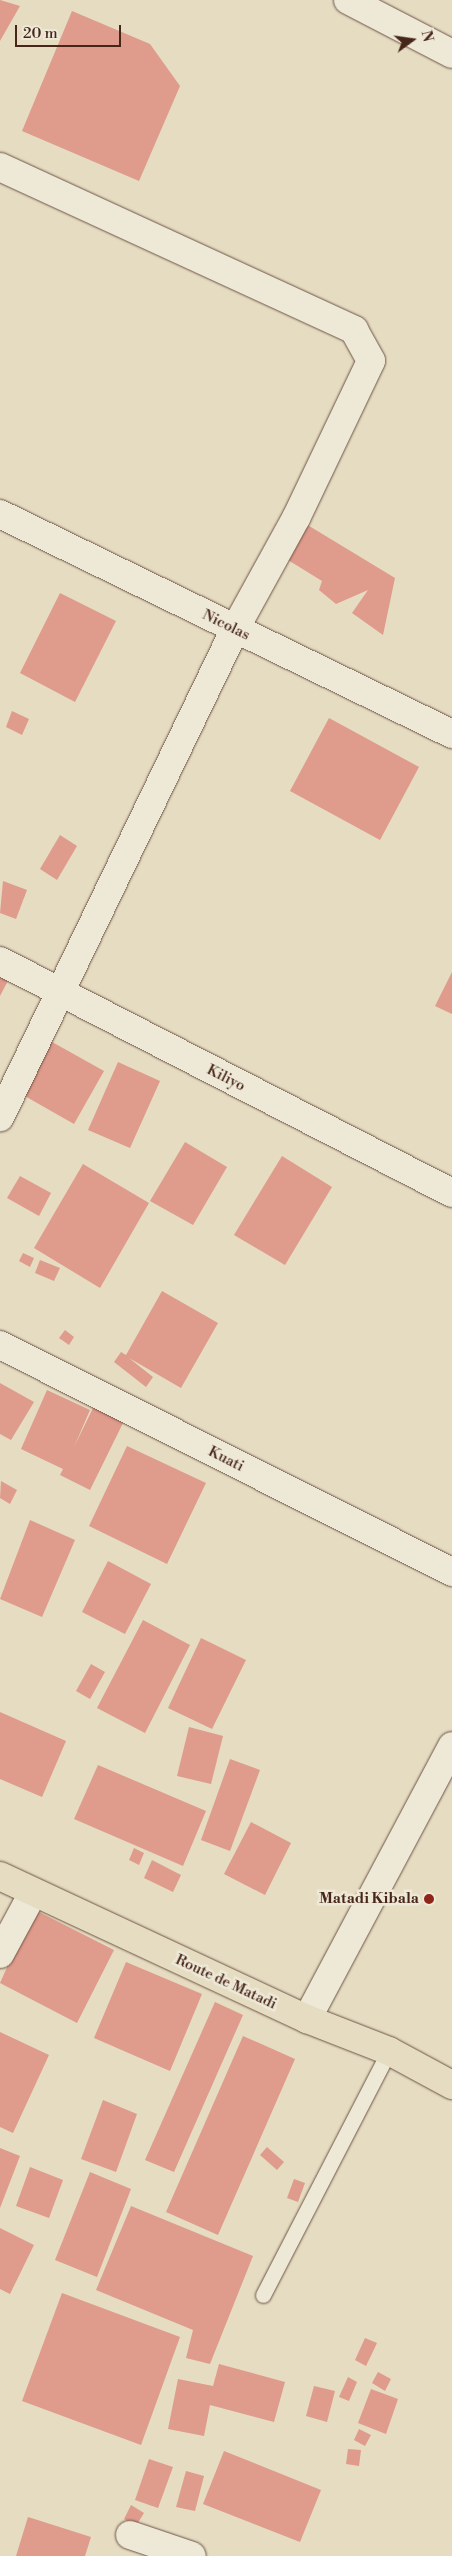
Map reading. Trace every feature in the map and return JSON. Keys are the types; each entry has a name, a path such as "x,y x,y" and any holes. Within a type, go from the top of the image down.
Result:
{"highway":[{"name":"Route de Matadi","path":"0,1876 306,2019 389,2051 452,2085"}],"street":[{"path":"348,0 452,54"},
{"path":"0,167 354,330 366,347 371,361 361,385 235,629 0,1117"},
{"name":"Nicolas","path":"0,514 452,734"},
{"name":"Kiliyo","path":"0,961 452,1193"},
{"name":"Kuati","path":"0,1345 452,1572"},
{"path":"306,2019 452,1746"},
{"path":"0,1954 33,1892"},
{"path":"130,2535 192,2556"}],"lane":[{"path":"263,2295 389,2051"}],"building":[{"path":"0,0 20,6 0,41"},
{"path":"72,11 150,44 180,86 139,181 22,131"},
{"path":"296,518 395,578 383,635 352,613 368,590 336,604 319,590 322,581 275,552"},
{"path":"60,593 116,621 75,702 20,673"},
{"path":"12,711 29,719 22,735 6,727"},
{"path":"329,718 419,767 380,840 290,791"},
{"path":"60,835 77,846 57,880 40,869"},
{"path":"3,881 27,890 16,919 0,913"},
{"path":"0,966 12,973 0,996"},
{"path":"452,972 452,1014 435,1006"},
{"path":"45,1038 104,1071 74,1124 16,1091"},
{"path":"118,1062 160,1081 130,1148 88,1130"},
{"path":"185,1142 227,1167 193,1225 150,1201"},
{"path":"282,1156 332,1187 285,1265 234,1235"},
{"path":"83,1164 149,1203 100,1288 34,1248"},
{"path":"20,1176 51,1193 39,1216 7,1198"},
{"path":"23,1253 34,1258 30,1267 19,1261"},
{"path":"40,1260 60,1268 54,1281 35,1273"},
{"path":"162,1291 218,1323 181,1388 129,1358 153,1377 146,1387 114,1362 121,1352 126,1355"},
{"path":"65,1330 74,1337 69,1345 59,1338"},
{"path":"0,1383 34,1402 11,1440 0,1434"},
{"path":"47,1390 90,1410 74,1447 95,1404 125,1419 90,1490 60,1475 63,1469 21,1449"},
{"path":"127,1446 206,1483 167,1564 89,1526"},
{"path":"1,1481 17,1490 10,1504 0,1498"},
{"path":"30,1520 75,1540 42,1617 0,1599"},
{"path":"108,1561 151,1584 125,1634 82,1612"},
{"path":"143,1620 190,1645 145,1733 97,1708"},
{"path":"201,1638 246,1660 212,1729 168,1708"},
{"path":"91,1664 105,1672 90,1699 76,1691"},
{"path":"0,1712 66,1741 42,1797 0,1779"},
{"path":"189,1727 223,1736 211,1784 177,1776"},
{"path":"230,1759 260,1770 230,1851 201,1840"},
{"path":"98,1765 206,1811 183,1866 74,1819"},
{"path":"251,1822 291,1843 265,1895 224,1874"},
{"path":"134,1848 144,1853 139,1865 129,1860"},
{"path":"152,1860 181,1875 173,1892 144,1878"},
{"path":"33,1909 114,1950 77,2023 0,1983"},
{"path":"126,1962 202,1994 170,2071 94,2038"},
{"path":"215,2002 243,2015 174,2172 145,2160"},
{"path":"0,2032 49,2055 13,2133 0,2127"},
{"path":"243,2036 295,2059 218,2235 166,2212"},
{"path":"103,2100 137,2114 116,2172 81,2159"},
{"path":"267,2147 284,2162 277,2170 260,2155"},
{"path":"0,2148 20,2156 0,2208"},
{"path":"30,2167 63,2180 49,2218 16,2206"},
{"path":"90,2172 131,2189 97,2277 55,2260"},
{"path":"294,2179 305,2183 298,2202 287,2198"},
{"path":"131,2206 253,2256 210,2364 186,2358 193,2330 96,2290"},
{"path":"0,2228 34,2245 10,2294 0,2289"},
{"path":"62,2293 180,2337 141,2445 22,2401"},
{"path":"365,2338 377,2343 366,2366 355,2360"},
{"path":"219,2364 285,2382 274,2422 210,2405 204,2436 168,2429 178,2379 213,2386"},
{"path":"378,2372 391,2379 385,2391 372,2383"},
{"path":"348,2377 357,2382 349,2401 339,2397"},
{"path":"314,2386 335,2391 327,2422 306,2416"},
{"path":"371,2389 398,2399 386,2434 358,2423"},
{"path":"359,2429 371,2435 365,2446 354,2440"},
{"path":"348,2449 361,2450 359,2466 346,2464"},
{"path":"224,2451 321,2490 300,2542 203,2504"},
{"path":"149,2459 173,2467 158,2508 135,2500"},
{"path":"186,2471 204,2476 195,2511 176,2507"},
{"path":"131,2505 144,2513 136,2526 124,2519"},
{"path":"28,2517 91,2537 85,2556 16,2556"}],"place":[{"name":"Matadi Kibala","path":"429,1899"}]}
